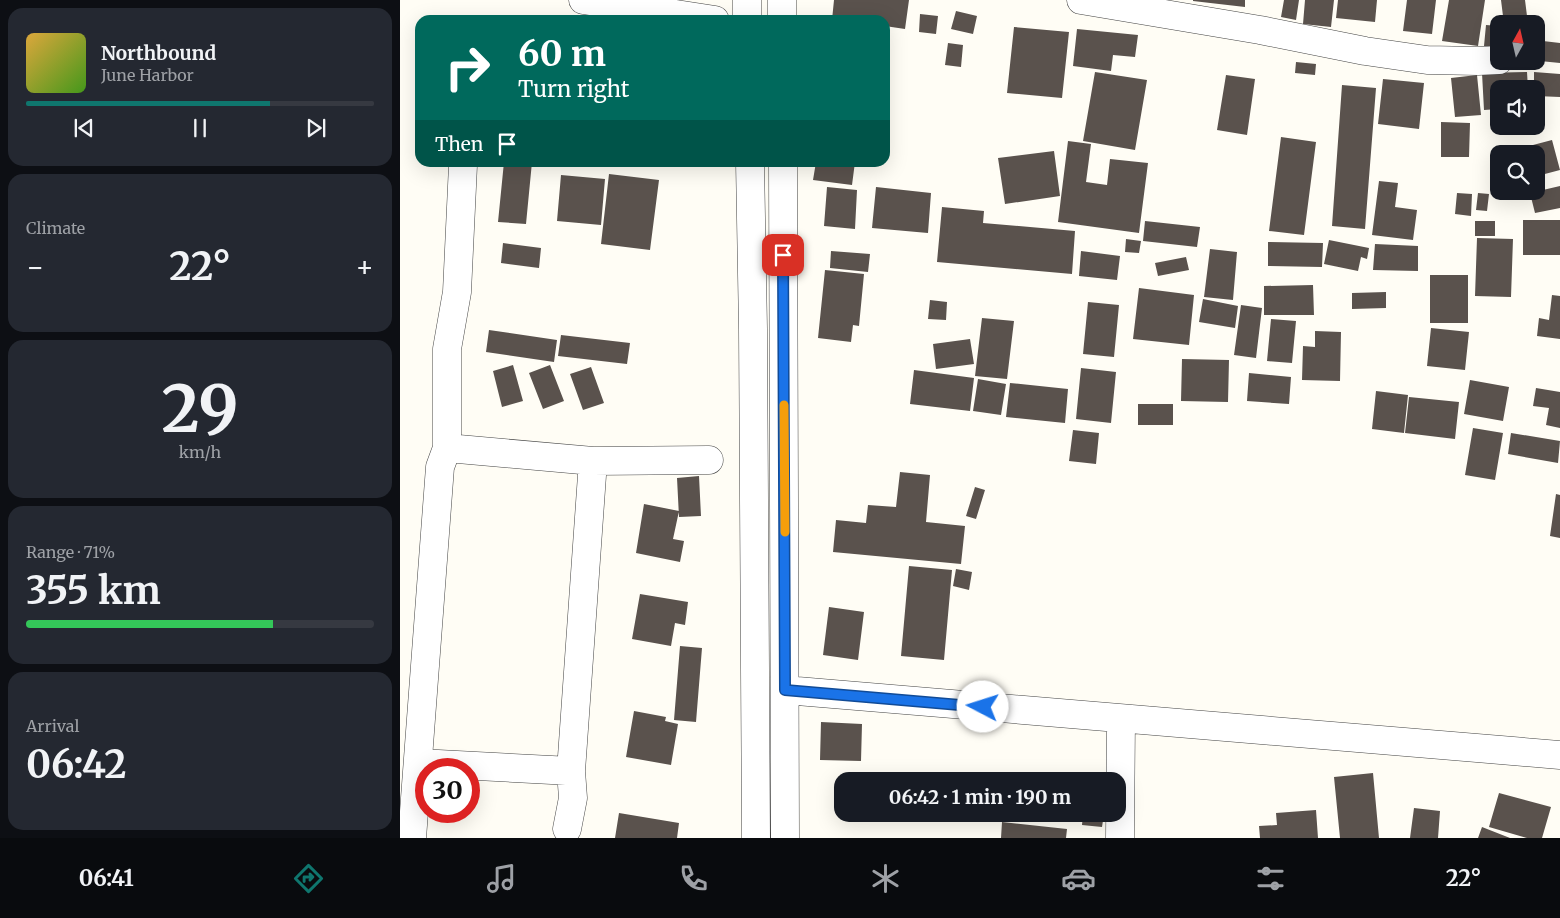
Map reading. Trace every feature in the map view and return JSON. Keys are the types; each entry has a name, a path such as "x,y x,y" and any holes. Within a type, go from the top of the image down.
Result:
{"street":[{"path":"583,0 682,15"},
{"path":"747,0 747,15"},
{"path":"782,0 782,15"},
{"path":"1081,0 1260,30 1365,51 1427,60 1490,60"},
{"path":"419,758 440,467 447,448 447,348 457,292 463,167"},
{"path":"750,167 756,838"},
{"path":"783,167 785,838"},
{"path":"753,329 784,329"},
{"path":"447,448 593,461 709,460"},
{"path":"567,828 573,798 571,771 593,461"},
{"path":"785,690 1560,755"},
{"path":"1120,838 1121,718"},
{"path":"480,766 571,771"},
{"path":"412,838 415,806"}],"building":[{"path":"834,0 909,0 905,29 890,27 890,15 832,15"},
{"path":"1245,0 1245,7 1193,1"},
{"path":"1284,0 1299,0 1296,20 1281,17"},
{"path":"1305,0 1334,0 1331,27 1303,24"},
{"path":"1338,0 1377,0 1375,22 1336,18"},
{"path":"1407,0 1436,0 1432,34 1403,31"},
{"path":"1449,0 1485,0 1478,46 1442,41"},
{"path":"1501,0 1525,0 1527,15 1503,15"},
{"path":"956,11 977,16 973,34 951,29"},
{"path":"920,14 938,16 936,34 919,32"},
{"path":"1486,25 1490,25 1490,47 1484,46"},
{"path":"1014,27 1069,32 1062,98 1007,93"},
{"path":"1077,29 1138,35 1135,57 1113,55 1111,71 1073,66"},
{"path":"1545,41 1560,43 1560,63 1545,62"},
{"path":"948,43 963,45 961,67 945,65"},
{"path":"1296,62 1316,64 1315,75 1295,73"},
{"path":"1095,72 1147,80 1135,150 1083,141"},
{"path":"1527,72 1527,80 1490,80 1490,110 1484,110 1482,73"},
{"path":"1534,72 1560,74 1560,97 1545,96 1545,80 1534,80"},
{"path":"1226,75 1255,79 1247,135 1217,130"},
{"path":"1477,75 1481,115 1455,117 1451,78"},
{"path":"1383,79 1424,83 1419,129 1378,124"},
{"path":"1342,85 1376,88 1365,229 1332,226"},
{"path":"1441,122 1470,123 1469,157 1441,157"},
{"path":"1281,137 1316,142 1304,235 1269,231"},
{"path":"1552,140 1560,170 1545,174 1545,145 1533,145"},
{"path":"1068,141 1091,144 1086,182 1107,185 1110,159 1148,163 1139,233 1058,222"},
{"path":"1054,151 1060,196 1005,204 998,158"},
{"path":"504,167 532,167 526,224 498,222"},
{"path":"815,167 854,167 852,185 813,180"},
{"path":"609,174 659,180 650,250 601,244"},
{"path":"561,175 605,179 601,225 557,221"},
{"path":"1379,181 1398,183 1395,207 1417,210 1413,240 1372,235"},
{"path":"1560,186 1560,208 1535,213 1532,200 1545,200 1545,190"},
{"path":"827,187 857,190 855,229 824,226"},
{"path":"876,187 931,193 928,233 872,228"},
{"path":"1457,193 1472,194 1471,216 1455,214"},
{"path":"1478,193 1489,194 1487,211 1476,210"},
{"path":"942,207 984,211 983,223 1075,231 1072,274 937,262"},
{"path":"1523,220 1560,220 1560,255 1523,255"},
{"path":"1145,221 1200,227 1197,247 1143,241"},
{"path":"1475,221 1495,221 1495,236 1475,236"},
{"path":"1477,238 1513,239 1511,297 1475,296"},
{"path":"1126,239 1141,241 1139,253 1125,252"},
{"path":"1329,240 1369,248 1367,259 1361,257 1358,271 1324,264"},
{"path":"1268,242 1323,243 1322,267 1268,266"},
{"path":"503,243 541,248 539,268 501,263"},
{"path":"1375,244 1418,246 1418,271 1373,270"},
{"path":"1210,249 1237,252 1233,300 1204,297"},
{"path":"831,251 870,254 868,272 830,268"},
{"path":"1081,251 1120,256 1117,280 1079,276"},
{"path":"1186,257 1189,270 1158,276 1155,263"},
{"path":"825,270 864,274 859,326 853,325 851,342 818,338"},
{"path":"1430,275 1468,275 1468,323 1430,323"},
{"path":"1313,285 1314,315 1264,315 1264,286"},
{"path":"1139,288 1194,295 1189,345 1133,339"},
{"path":"1386,292 1386,308 1352,309 1352,293"},
{"path":"1552,295 1560,296 1560,339 1537,336 1539,318 1549,320"},
{"path":"1203,299 1238,306 1235,328 1199,322"},
{"path":"930,300 947,302 946,320 928,319"},
{"path":"1088,302 1119,305 1114,357 1083,354"},
{"path":"1241,305 1262,308 1256,358 1234,355"},
{"path":"982,318 1014,321 1007,379 975,376"},
{"path":"1271,319 1296,321 1292,363 1267,361"},
{"path":"1431,328 1469,332 1465,370 1427,366"},
{"path":"489,330 557,340 554,362 486,352"},
{"path":"1315,331 1341,332 1340,381 1302,380 1303,346 1315,347"},
{"path":"561,335 630,343 627,364 558,356"},
{"path":"970,339 974,364 936,369 933,344"},
{"path":"1182,359 1229,360 1228,402 1181,401"},
{"path":"513,365 523,401 502,407 493,371"},
{"path":"550,365 564,401 543,409 529,373"},
{"path":"591,367 604,403 583,410 570,374"},
{"path":"1081,368 1116,372 1111,423 1076,419"},
{"path":"914,370 974,378 970,411 910,404"},
{"path":"1249,373 1291,377 1289,404 1247,401"},
{"path":"978,379 1006,384 1001,415 973,411"},
{"path":"1470,380 1509,387 1503,421 1464,414"},
{"path":"1010,383 1068,389 1065,423 1006,417"},
{"path":"1536,388 1560,392 1560,428 1546,425 1549,408 1533,406"},
{"path":"1376,391 1408,395 1404,433 1372,429"},
{"path":"1409,397 1459,402 1455,439 1405,433"},
{"path":"1138,404 1173,404 1173,425 1138,425"},
{"path":"1473,428 1503,433 1495,480 1465,475"},
{"path":"1073,430 1099,433 1096,464 1069,461"},
{"path":"1511,433 1560,441 1558,463 1508,454"},
{"path":"900,472 930,475 926,522 965,526 961,564 833,552 836,520 866,523 868,505 896,507"},
{"path":"699,476 701,516 679,517 677,478"},
{"path":"975,487 985,490 976,519 966,516"},
{"path":"1556,494 1560,495 1560,538 1550,536"},
{"path":"644,504 679,511 673,539 684,541 680,562 636,553"},
{"path":"909,566 952,570 944,660 901,656"},
{"path":"956,569 972,572 969,590 953,586"},
{"path":"640,594 688,602 685,625 675,623 671,646 632,639"},
{"path":"829,607 864,612 858,660 823,655"},
{"path":"680,646 702,648 696,722 674,720"},
{"path":"634,711 666,717 665,721 678,724 671,765 626,757"},
{"path":"821,722 862,724 861,761 820,760"},
{"path":"1373,773 1379,838 1340,838 1334,777"},
{"path":"1499,793 1551,807 1542,838 1527,838 1489,827"},
{"path":"1414,808 1440,811 1438,838 1410,838"},
{"path":"1316,810 1318,838 1260,838 1259,826 1277,825 1276,813"},
{"path":"619,813 679,823 677,838 615,838"},
{"path":"1002,822 1067,829 1066,838 1001,838"},
{"path":"1082,822 1103,822 1102,827 1082,825"},
{"path":"1482,827 1510,838 1478,838"}],"slow traffic":[{"path":"784,405 785,532"}],"route":[{"path":"783,255 785,690 983,707"}]}
